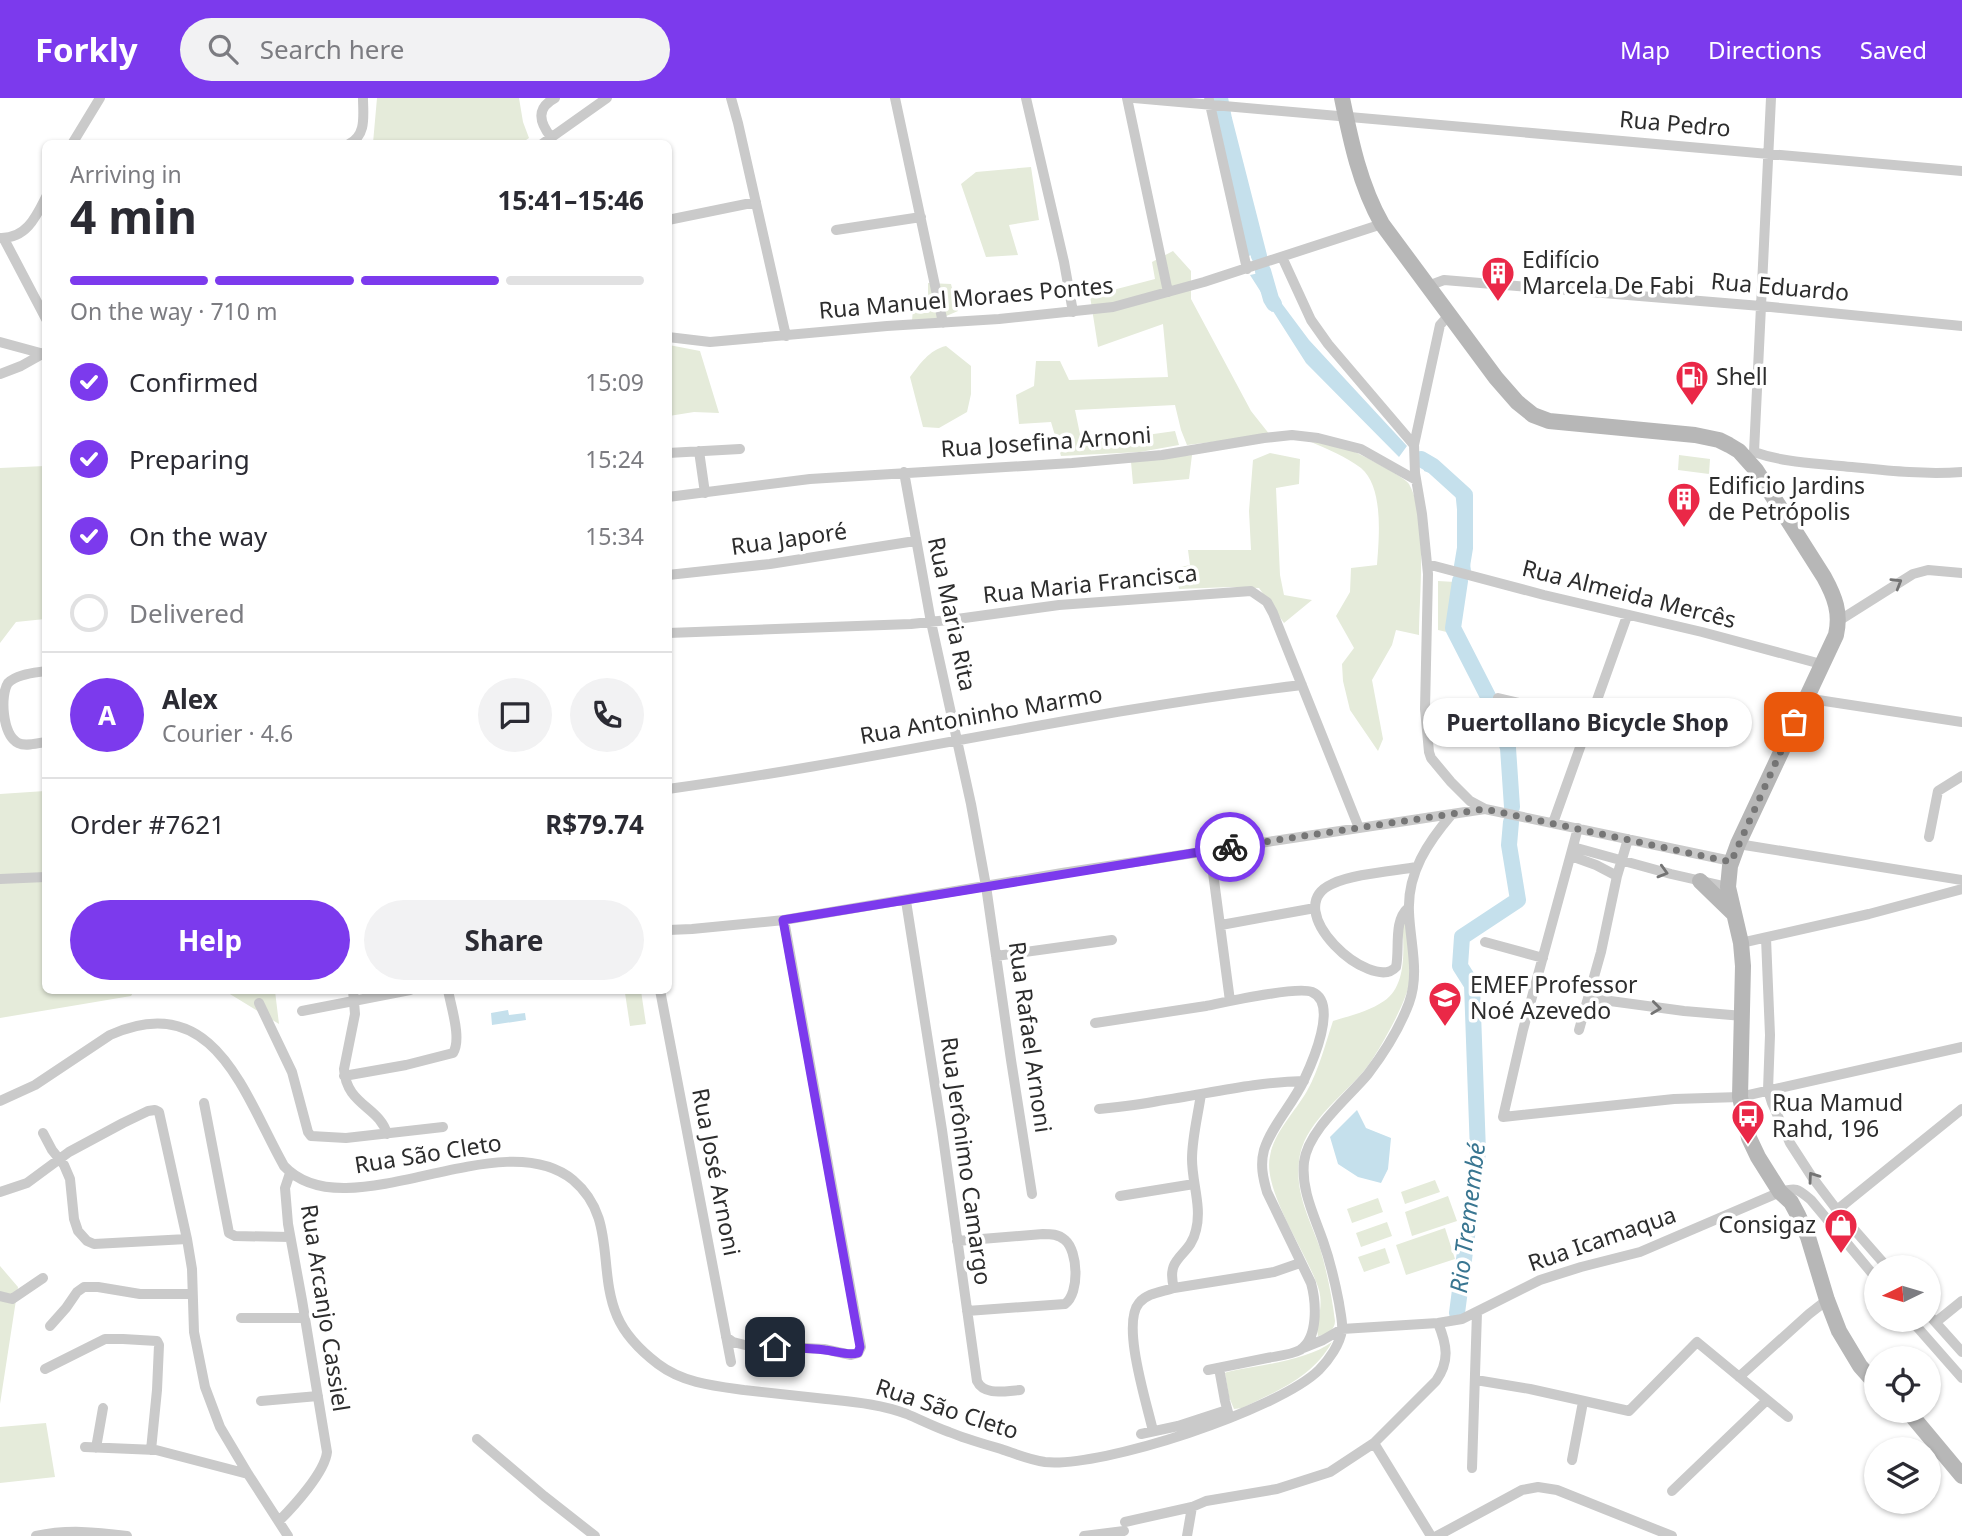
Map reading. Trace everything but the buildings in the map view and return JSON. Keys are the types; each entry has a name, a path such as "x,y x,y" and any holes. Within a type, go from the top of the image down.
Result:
{"main road":[{"path":"1342,98 1364,190 1382,224 1496,378 1517,402 1533,415 1549,421 1707,437 1751,455 1834,595 1840,620 1836,635 1738,844 1728,873 1728,887 1741,943 1743,1016 1740,1097 1751,1143 1780,1192 1791,1202 1808,1237 1827,1300 1849,1349 1864,1368"},
{"path":"1700,881 1734,914"},
{"path":"1918,1423 1962,1476"}],"street":[{"path":"74,140 100,98"},
{"path":"356,140 361,132 363,98"},
{"path":"555,98 542,109 546,140 607,98"},
{"path":"731,98 786,336"},
{"path":"895,98 943,323"},
{"path":"1026,98 1073,312"},
{"path":"1127,98 1168,292"},
{"name":"Rua Pedro","path":"1134,98 1962,171"},
{"path":"1770,98 1751,455 1905,472 1962,472"},
{"path":"1214,104 1247,269"},
{"path":"672,219 756,202"},
{"path":"42,204 27,228 15,237 2,239 42,312"},
{"path":"836,230 921,217"},
{"name":"Rua Manuel Moraes Pontes","path":"672,337 710,342 1113,307 1247,269 1382,224"},
{"path":"1282,257 1311,320 1413,445"},
{"name":"Rua Eduardo","path":"1428,286 1444,280 1761,306 1962,326"},
{"path":"1450,314 1440,325 1413,445 1427,564 1426,709 1431,758 1470,801 1485,809 1731,862"},
{"path":"0,342 42,352"},
{"path":"0,374 42,354"},
{"name":"Rua Josefina Arnoni","path":"672,497 788,481 1162,455 1292,435 1318,438 1362,449 1416,480"},
{"path":"672,453 740,449"},
{"path":"699,451 705,493"},
{"name":"Rua Maria Rita","path":"904,472 915,541 986,886"},
{"name":"Rua Japoré","path":"672,575 770,564 915,541"},
{"name":"Rua Almeida Mercês","path":"1427,564 1821,664"},
{"path":"1840,620 1913,574 1928,570 1962,573"},
{"name":"Rua Maria Francisca","path":"672,633 932,622 1059,605 1251,591 1267,602 1273,613 1359,828"},
{"path":"1553,823 1627,615"},
{"path":"42,672 16,677 9,681 1,694 4,726 12,738 25,745 42,743"},
{"name":"Rua Antoninho Marmo","path":"672,788 1175,702 1302,685"},
{"path":"1498,698 1590,720"},
{"path":"1805,698 1962,722"},
{"path":"1929,837 1938,791 1962,776"},
{"path":"672,930 783,920 1210,850 1485,809"},
{"path":"1229,1414 1214,1369 1279,1356 1323,1340 1342,1329 1337,1290 1304,1180 1306,1154 1319,1130 1377,1061 1409,1004 1414,962 1408,908 1411,885 1424,850 1452,814"},
{"path":"1578,828 1523,1030 1503,1117 1674,1099 1740,1097 1962,1047"},
{"path":"1579,1030 1628,839"},
{"path":"1738,844 1962,880"},
{"path":"1210,850 1230,1001"},
{"path":"1572,852 1623,861 1728,887"},
{"path":"1572,852 1617,876"},
{"path":"1408,908 1400,921 1396,967 1393,971 1378,973 1356,962 1329,940 1319,924 1315,908 1321,892 1332,883 1417,867"},
{"path":"0,879 42,877"},
{"name":"Rua Rafael Arnoni","path":"986,886 1032,1194"},
{"path":"1741,943 1869,914 1962,889"},
{"name":"Rua Jerônimo Camargo","path":"906,901 979,1386 988,1391 1020,1390"},
{"path":"1221,925 1315,908"},
{"path":"726,1337 745,1345 824,1349 850,1355 858,1353 860,1347 783,920"},
{"path":"1766,938 1770,1035 1768,1090 1790,1143 1812,1177 1876,1255"},
{"path":"996,956 1112,940"},
{"path":"1485,942 1543,958"},
{"path":"1095,1023 1303,991 1313,992 1324,1003 1322,1030 1304,1081 1269,1139 1262,1164 1267,1192 1311,1283 1316,1307 1311,1335 1301,1349"},
{"path":"302,1011 354,996 373,994"},
{"path":"344,1076 453,1053 457,1037 449,994"},
{"name":"Rua José Arnoni","path":"661,994 731,1362"},
{"path":"354,996 355,1014 344,1076 355,1097 382,1122 387,1133"},
{"path":"1588,998 1629,1005 1743,1016"},
{"path":"259,1003 292,1072 310,1135 316,1138 346,1138 443,1127"},
{"path":"0,1101 35,1085 110,1035 151,1024 177,1025 209,1042 225,1058 272,1146 290,1172"},
{"path":"1099,1109 1278,1082 1304,1081"},
{"path":"1174,1288 1170,1273 1172,1267 1195,1234 1198,1209 1192,1149 1201,1094"},
{"path":"204,1103 229,1233 235,1237 290,1237"},
{"path":"1837,1210 1962,1109"},
{"path":"0,1192 20,1187 69,1152 123,1123 148,1111 159,1112 187,1239 196,1345 205,1387 220,1427 288,1536"},
{"path":"43,1133 52,1150 61,1159 70,1179 76,1226 90,1244 187,1239"},
{"name":"Rua São Cleto","path":"290,1172 312,1185 347,1188 498,1163 535,1163 560,1171 579,1185 596,1208 603,1234 613,1306 633,1342 658,1364 686,1380 882,1406 964,1438 1029,1459 1051,1462 1079,1460 1139,1447 1283,1394 1321,1368 1342,1329"},
{"name":"Rua Arcanjo Cassiel","path":"279,1521 321,1470 327,1452 290,1237 285,1188 290,1172"},
{"path":"1120,1196 1194,1184"},
{"path":"1780,1192 1794,1188 1800,1190 1864,1264"},
{"name":"Rua Icamaqua","path":"1342,1329 1462,1319 1540,1280 1640,1252 1780,1192"},
{"path":"957,1241 1053,1234 1067,1242 1074,1265 1074,1293 1065,1304 967,1311"},
{"path":"1153,1431 1135,1350 1132,1318 1141,1300 1174,1288 1274,1272 1300,1263"},
{"path":"0,1296 12,1299 43,1278"},
{"path":"50,1325 84,1287 140,1294 192,1294"},
{"path":"1739,1377 1827,1300"},
{"path":"1941,1313 1962,1301"},
{"path":"1472,1468 1477,1312"},
{"path":"241,1318 305,1318"},
{"path":"1084,1536 1206,1501 1259,1493 1311,1480 1338,1468 1374,1443 1405,1415 1442,1373 1447,1348 1438,1323"},
{"path":"1941,1328 1962,1352"},
{"path":"1922,1332 1962,1378"},
{"path":"45,1368 105,1339 157,1341 157,1390 151,1450"},
{"path":"1476,1380 1530,1389 1626,1411 1631,1410 1697,1342 1788,1417"},
{"path":"261,1401 318,1396"},
{"path":"1672,1490 1767,1400"},
{"path":"1572,1460 1583,1402"},
{"path":"103,1408 90,1448 151,1450 248,1474"},
{"name":"Rua São Cleto","path":"1141,1434 1229,1414"},
{"path":"477,1439 594,1536"},
{"path":"1374,1443 1431,1536"},
{"path":"1437,1536 1522,1490 1538,1487 1558,1490 1672,1536"},
{"path":"1187,1536 1192,1507"},
{"path":"36,1536 78,1531 127,1536"}],"green space":[{"path":"377,98 519,98 529,138 526,140 373,140"},
{"path":"1031,167 1039,220 1009,225 1018,255 986,257 961,184 976,172"},
{"path":"1173,251 1191,271 1191,299 1251,411 1270,435 1187,445 1175,405 1075,410 1082,444 1175,431 1179,445 1140,452 1061,456 1051,422 1019,424 1016,395 1034,386 1036,361 1060,361 1069,380 1168,377 1163,324 1098,347 1090,296 1155,279 1152,262"},
{"path":"928,283 951,284 958,311 937,320 912,321 913,308 928,303"},
{"path":"672,346 700,351 719,413 694,412 672,416"},
{"path":"946,346 971,366 971,394 967,412 939,428 923,427 910,377 930,354"},
{"path":"1311,442 1331,444 1358,453 1405,480 1415,498 1419,516 1419,635 1396,630 1392,645 1372,680 1383,739 1378,751 1350,710 1342,664 1354,648 1336,616 1350,592 1351,568 1377,565 1377,500 1368,477 1361,468"},
{"path":"1270,453 1300,459 1299,484 1276,488 1280,575 1284,595 1312,600 1284,623 1259,588 1179,589 1176,568 1190,565 1188,550 1251,550 1249,511 1253,460"},
{"path":"1192,455 1189,479 1133,484 1131,462"},
{"path":"1679,455 1710,459 1709,474 1678,470"},
{"path":"42,466 42,619 16,622 0,643 0,468"},
{"path":"1438,581 1455,582 1451,633 1438,630"},
{"path":"42,791 42,994 132,994 131,996 0,1018 0,794"},
{"path":"1406,914 1409,983 1403,1002 1383,1043 1368,1065 1307,1135 1299,1161 1301,1195 1323,1257 1335,1321 1330,1332 1318,1336 1321,1303 1319,1290 1279,1204 1269,1170 1270,1156 1280,1130 1311,1083 1333,1021 1378,1005 1392,994 1398,984 1403,962 1402,917"},
{"path":"230,994 275,994 279,1024"},
{"path":"625,994 641,994 646,1024 630,1026"},
{"path":"1435,1180 1440,1192 1405,1204 1401,1192"},
{"path":"1448,1196 1457,1221 1412,1236 1405,1212"},
{"path":"1378,1198 1383,1212 1352,1223 1347,1209"},
{"path":"1387,1222 1392,1236 1361,1247 1356,1233"},
{"path":"1445,1228 1455,1259 1406,1275 1396,1245"},
{"path":"1385,1248 1390,1263 1364,1272 1358,1257"},
{"path":"0,1266 18,1287 0,1404"},
{"path":"1332,1342 1315,1365 1293,1382 1242,1408 1234,1409 1225,1373 1296,1358"},
{"path":"46,1423 55,1477 0,1483 0,1427"}],"water":[{"path":"1214,98 1221,98 1254,254 1246,257"},
{"path":"1259,273 1309,340 1407,446 1399,457 1306,363 1250,275"},
{"path":"1422,457 1460,488 1471,571 1463,568 1455,490 1438,476 1424,471"},
{"path":"508,1010 509,1015 525,1013 526,1020 492,1025 491,1013"},
{"path":"1357,1110 1366,1128 1391,1138 1388,1169 1381,1183 1358,1177 1338,1164 1330,1137"}],"waterway":[{"name":"Rio Tremembé","path":"1220,98 1259,256"},
{"name":"Rio Tremembé","path":"1263,271 1274,304"},
{"name":"Rio Tremembé","path":"1421,459 1433,466 1465,495 1465,548 1462,566"},
{"name":"Rio Tremembé","path":"1460,581 1453,628 1498,716 1508,748 1512,807"},
{"name":"Rio Tremembé","path":"1457,1313 1478,1152 1472,985 1460,966 1462,937 1518,900 1509,845 1511,822"}],"way so far":[{"path":"1230,847 1485,809 1731,862 1794,722"}],"place":[{"name":"Edifício Marcela De Fabi","path":"1498,303"},
{"name":"Shell","path":"1692,407"},
{"name":"Edificio Jardins de Petrópolis","path":"1684,529"},
{"name":"Puertollano Bicycle Shop","path":"1794,722"},
{"name":"EMEF Professor Noé Azevedo","path":"1445,1028"},
{"name":"Rua Mamud Rahd, 196","path":"1748,1146"},
{"name":"Consigaz","path":"1841,1255"}],"route":[{"path":"775,1347 824,1349 850,1355 858,1353 860,1347 783,920 1230,847"}]}
